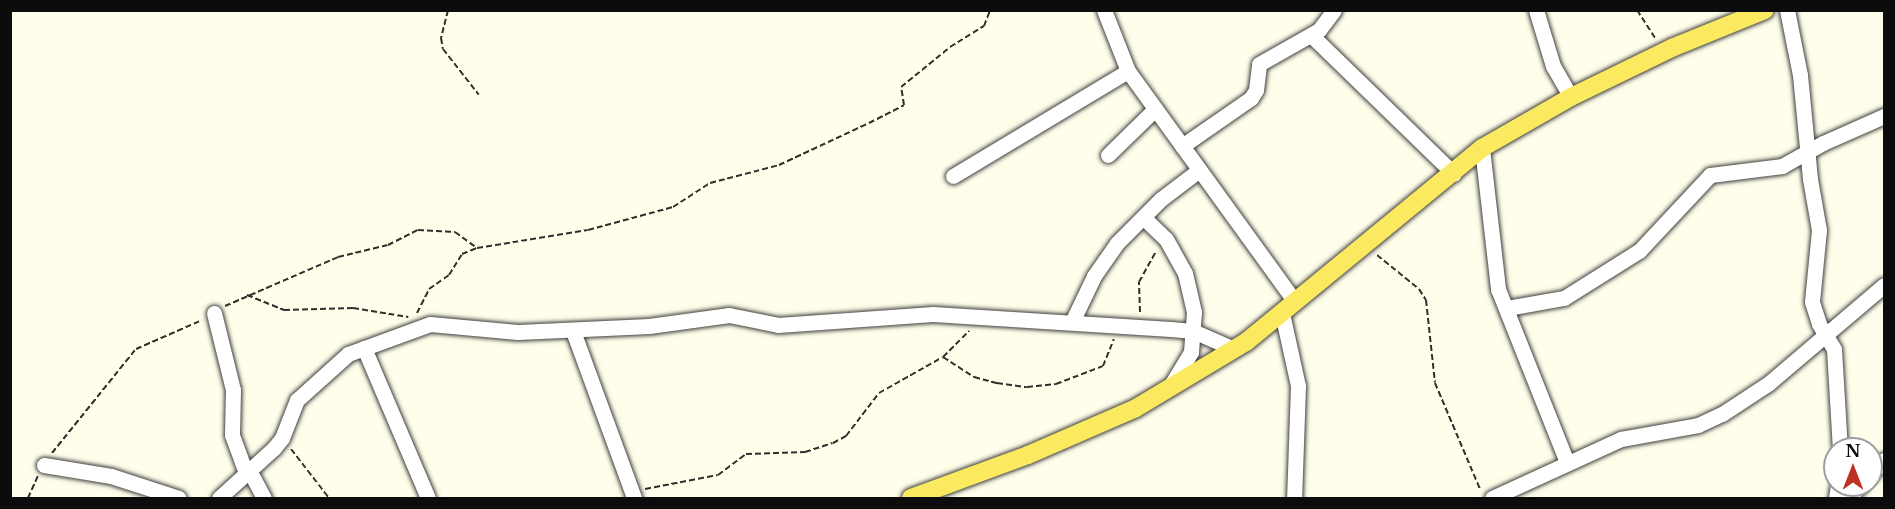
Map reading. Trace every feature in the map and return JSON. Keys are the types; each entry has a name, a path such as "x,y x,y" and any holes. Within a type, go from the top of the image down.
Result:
{"main road":[{"path":"915,498 1028,455 1136,408 1234,349 1454,174 1482,148 1571,97 1663,53 1765,10"}],"street":[{"path":"1104,10 1128,71 1199,170 1288,308 1298,386 1294,498"},
{"path":"1182,146 1255,94 1259,64 1311,35 1328,21 1334,10"},
{"path":"1536,10 1553,66 1571,97"},
{"path":"1787,10 1800,75 1819,230 1812,302 1834,349 1839,437"},
{"path":"1311,35 1454,174"},
{"path":"953,176 1128,71"},
{"path":"1108,154 1155,109"},
{"path":"1507,308 1543,304 1564,298 1639,251 1710,175 1773,169 1884,116"},
{"path":"1482,148 1493,261 1507,308 1567,462"},
{"path":"1072,322 1094,276 1117,243 1199,170"},
{"path":"1144,218 1166,239 1185,273 1194,312 1188,360 1170,388"},
{"path":"1492,498 1621,439 1710,420 1744,401 1884,285"},
{"path":"214,313 233,390 232,435 247,472 264,498"},
{"path":"219,498 282,438 297,400 348,354 430,324 518,332 573,331 698,322 729,315 778,325 933,314 1193,331 1234,349"},
{"path":"573,331 632,495"},
{"path":"364,348 428,498"},
{"path":"44,465 111,476 179,498"}],"path":[{"path":"448,10 441,38 443,49 479,94"},
{"path":"246,294 284,310 353,308 415,318 429,289 450,275 462,254 606,226 673,207 710,183 779,165 878,119 904,105 901,87 950,47 984,26 990,10"},
{"path":"1636,10 1663,53"},
{"path":"943,357 974,377 1027,387 1056,384 1103,366 1111,355 1110,343 1139,318 1139,282 1144,268 1166,239"},
{"path":"1365,245 1419,289 1426,300 1435,383 1483,498"},
{"path":"632,495 718,475 746,454 806,452 833,443 846,436 879,393 892,382 943,357 980,316"},
{"path":"282,438 328,498"}]}
